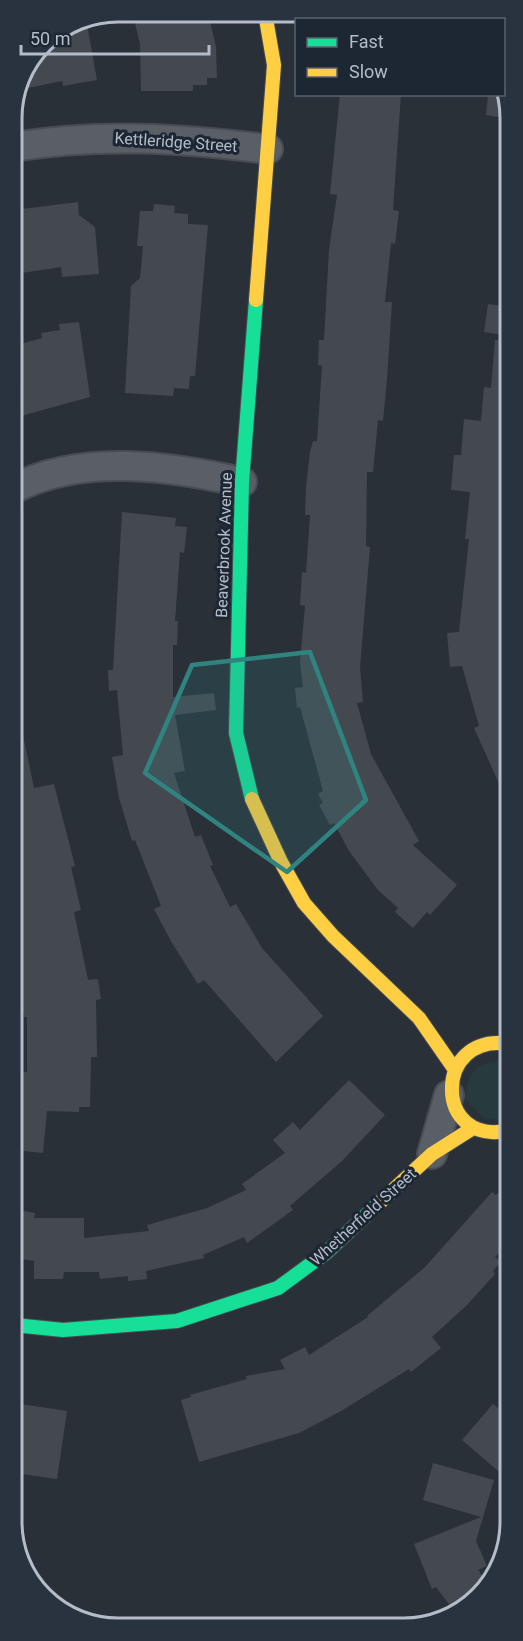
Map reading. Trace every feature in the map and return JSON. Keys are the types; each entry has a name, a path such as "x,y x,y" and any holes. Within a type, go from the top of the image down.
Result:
{"street":[{"name":"Beaverbrook Avenue","path":"267,23 274,65 242,482 236,733 252,798 281,862 304,903 333,936 419,1018 453,1067"},
{"name":"Kettleridge Street","path":"23,145 128,136 268,150"},
{"path":"23,484 88,467 160,468 242,482"},
{"name":"Beaverbrook Avenue","path":"419,1018 446,1030"},
{"path":"462,1037 477,1044 500,1042"},
{"path":"432,1154 449,1095 453,1067 477,1044"},
{"path":"449,1095 456,1111 473,1128 494,1134 500,1133"},
{"name":"Whetherfield Street","path":"23,1326 63,1330 177,1321 278,1288 327,1252 432,1154 473,1128"}],"highlighted area":[{"path":"310,652 366,800 287,872 145,773 192,665"}],"green space":[{"path":"490,1062 500,1062 500,1120 483,1118 465,1098 473,1072"}],"building":[{"path":"135,23 210,23 216,47 217,78 207,78 207,85 193,85 193,91 141,91 140,44"},
{"path":"88,28 97,80 63,86 62,81 28,88 42,60 55,46 70,35"},
{"path":"340,96 401,96 393,210 399,211 395,244 391,243 385,302 392,302 387,379 383,421 378,420 373,472 367,472 366,546 370,547 360,667 363,702 357,703 371,754 419,841 413,845 457,885 430,915 427,912 413,928 395,912 398,908 378,890 349,851 334,823 330,825 319,805 323,803 318,794 323,791 300,707 297,708 295,688 303,687 300,662 305,606 300,605 302,572 306,573 310,515 305,515 306,487 310,452 313,441 317,441 322,366 318,365 319,340 324,340 329,250 337,195 330,194"},
{"path":"488,96 498,96 500,117 486,115"},
{"path":"78,202 79,215 95,227 99,274 62,277 61,267 23,273 23,209"},
{"path":"154,204 175,206 174,213 188,214 188,224 208,225 195,376 190,376 189,389 174,388 173,396 125,393 131,286 140,278 143,246 137,246 140,211 153,211"},
{"path":"488,304 500,306 500,335 484,332"},
{"path":"79,322 90,397 23,415 23,343 42,338 41,333 60,330 59,324"},
{"path":"495,340 500,340 500,786 474,728 479,726 462,666 450,667 447,633 459,632 469,539 465,539 470,492 451,490 454,455 461,455 464,419 481,421 484,387 491,388"},
{"path":"122,512 176,518 175,526 187,527 184,553 180,552 175,621 178,621 177,645 173,645 173,697 214,693 216,710 175,715 185,771 174,773 195,837 201,835 213,865 210,866 230,907 236,904 262,948 323,1016 276,1062 204,980 198,984 172,943 154,909 161,906 135,840 132,841 119,798 112,757 123,755 117,690 109,691 108,670 113,670"},
{"path":"23,735 34,788 54,784 75,866 71,867 81,910 74,912 88,980 98,979 101,999 96,1000 97,1057 91,1057 90,1107 79,1107 79,1112 47,1111 43,1153 23,1151 23,1072 27,1072 27,1017 24,1017"},
{"path":"349,1080 385,1115 342,1161 290,1206 293,1210 247,1243 244,1237 203,1255 204,1258 146,1271 147,1279 128,1281 128,1276 100,1279 99,1272 64,1272 63,1279 34,1279 34,1261 23,1259 23,1211 35,1213 34,1218 84,1218 84,1238 149,1231 147,1225 207,1208 246,1190 242,1184 285,1153 273,1140 293,1122 300,1130"},
{"path":"492,1192 500,1195 500,1252 495,1257 500,1263 493,1271 495,1274 467,1305 432,1337 441,1348 411,1372 409,1369 341,1411 299,1433 199,1462 181,1400 191,1397 190,1395 247,1379 246,1376 285,1369 280,1360 305,1347 309,1355 368,1317 425,1267"},
{"path":"23,1404 67,1411 57,1479 23,1474"},
{"path":"493,1404 500,1410 500,1473 462,1440"},
{"path":"433,1463 494,1480 476,1541 487,1566 478,1570 483,1577 468,1595 451,1607 436,1587 432,1589 414,1544 481,1517 423,1500"}],"traffic: fast":[{"path":"252,799 236,733 242,482 256,300"},
{"path":"23,1326 63,1330 177,1321 278,1288 327,1252 378,1204"}],"traffic: slow":[{"path":"256,300 274,65 267,23"},
{"path":"252,799 281,862 304,903 333,936 419,1018 453,1067"},
{"path":"500,1044 484,1045 466,1055 455,1071 452,1089 456,1108 467,1123 485,1131 500,1130"},
{"path":"378,1204 432,1154 473,1128"}]}
